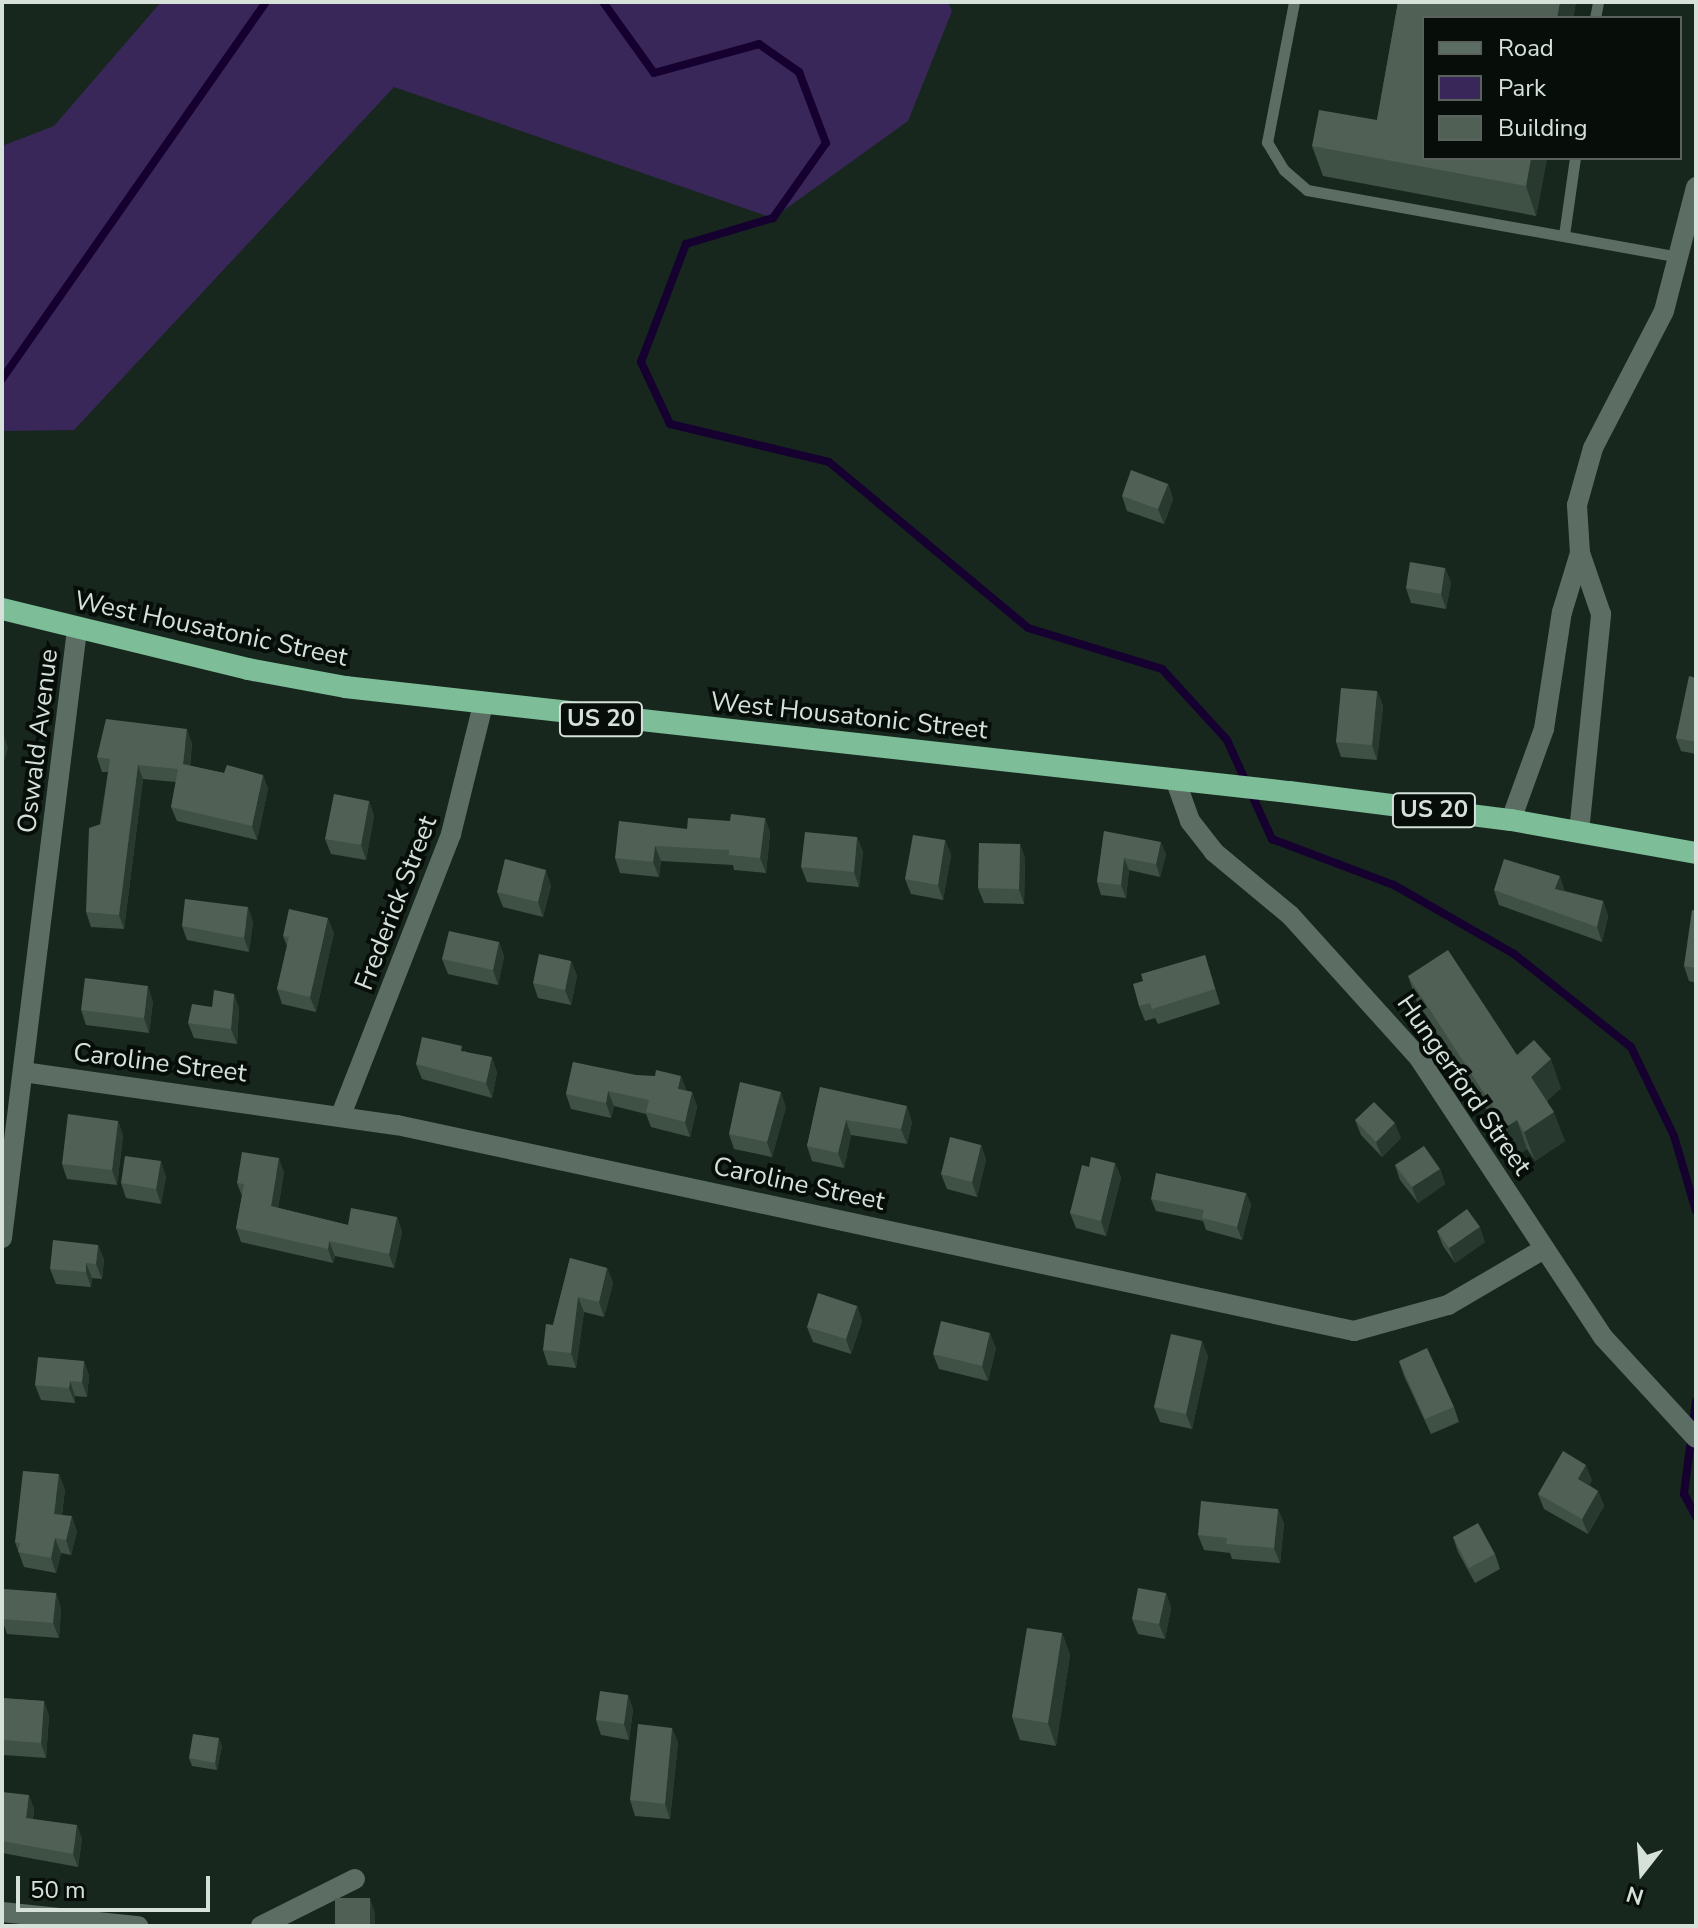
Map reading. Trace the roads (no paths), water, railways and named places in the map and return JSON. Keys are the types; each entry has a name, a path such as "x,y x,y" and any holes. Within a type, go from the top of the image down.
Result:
{"highway":[{"name":"West Housatonic Street","path":"2,609 77,630 248,669 483,705 1208,782 1511,820 1696,853"}],"street":[{"path":"1579,832 1601,614 1580,553 1577,505 1593,448 1664,311 1681,257 1696,187"},
{"path":"1511,820 1544,729 1562,612 1580,553"},
{"name":"Oswald Avenue","path":"2,1238 77,630"},
{"name":"Frederick Street","path":"341,1115 451,834 483,705"},
{"name":"Hungerford Street","path":"1175,779 1190,821 1214,852 1301,925 1419,1058 1603,1337 1661,1406 1696,1438"},
{"name":"Caroline Street","path":"23,1072 341,1115 1354,1331 1448,1305 1544,1249"},
{"path":"261,1926 355,1879"},
{"path":"2,1912 138,1926"}],"lane":[{"path":"1294,2 1267,142 1284,170 1307,190 1681,257"},
{"path":"1564,235 1575,160"}],"waterway":[{"path":"2,379 266,2"},
{"path":"603,2 654,73 759,44 799,72 826,143 773,218 686,244 641,362 670,424 829,462 1028,628 1162,669 1227,740 1272,839 1394,885 1514,954 1631,1047 1674,1136 1696,1211"},
{"path":"1696,1401 1684,1494 1696,1517"}]}
